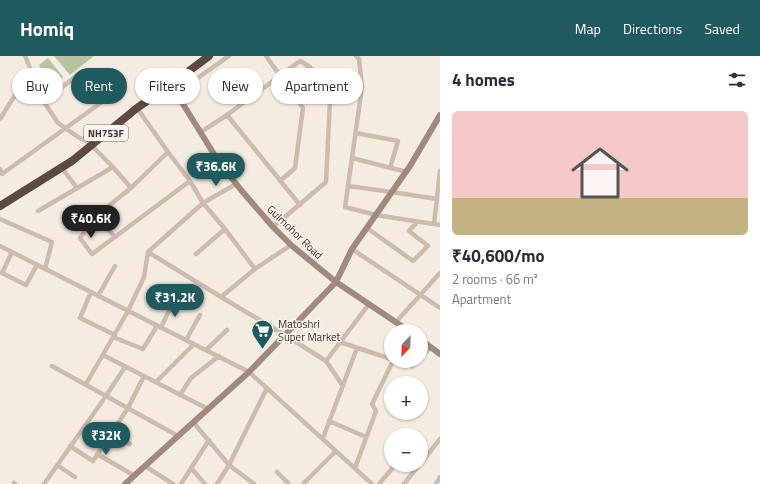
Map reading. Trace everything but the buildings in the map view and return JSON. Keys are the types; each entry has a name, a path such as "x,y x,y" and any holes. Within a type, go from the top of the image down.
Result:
{"highway":[{"name":"NH753F","path":"187,68 201,56"},
{"name":"NH753F","path":"191,68 209,56"},
{"name":"NH753F","path":"0,201 90,143 142,104"},
{"name":"NH753F","path":"0,206 62,168 90,143 142,104"}],"street":[{"path":"25,56 30,68"},
{"path":"200,76 229,56"},
{"path":"266,56 275,68"},
{"path":"356,56 359,59 362,86 345,207 376,215 440,225"},
{"path":"291,68 300,61 311,68"},
{"path":"63,87 71,80"},
{"path":"201,132 271,83"},
{"path":"0,119 12,100"},
{"path":"45,104 58,123 78,137 90,143 131,188"},
{"path":"0,169 2,174 99,104"},
{"name":"Gulmohor Road","path":"183,104 217,159 236,184 273,227 291,245 336,282 399,324"},
{"path":"280,181 295,168 303,108 300,104"},
{"path":"273,227 326,182 330,104"},
{"path":"137,108 190,181 203,203 255,269"},
{"path":"227,115 300,205"},
{"path":"125,484 249,372 336,282 352,249 406,172 440,115"},
{"path":"356,133 398,142 390,168"},
{"path":"168,152 131,188 96,216 80,238 92,254 190,181"},
{"path":"352,158 406,172"},
{"path":"38,211 113,167"},
{"path":"62,168 77,188"},
{"path":"434,224 440,172"},
{"path":"86,384 128,311 144,277 148,252 203,203 236,184"},
{"path":"348,186 437,199"},
{"path":"96,216 115,237"},
{"path":"0,219 52,242 45,269"},
{"path":"367,228 413,261 428,246 409,231 417,222"},
{"path":"196,254 225,229"},
{"path":"221,297 255,269 291,245"},
{"path":"0,246 249,372 372,484"},
{"path":"352,249 440,308"},
{"path":"12,252 2,273 26,285 37,265"},
{"path":"148,252 326,361 343,386"},
{"path":"98,296 115,266"},
{"path":"396,322 440,273"},
{"path":"91,292 80,318 114,336 144,349 159,327 173,301"},
{"path":"326,361 369,304"},
{"path":"186,340 200,315"},
{"path":"206,350 227,330"},
{"path":"340,342 384,357"},
{"path":"156,382 194,344"},
{"path":"428,345 440,354"},
{"path":"428,350 431,347"},
{"path":"323,438 357,348"},
{"path":"103,355 208,409"},
{"path":"180,395 191,378 219,356"},
{"path":"52,366 178,436"},
{"path":"44,484 125,367"},
{"path":"355,468 376,411 372,404 388,368"},
{"path":"70,446 93,461 128,408 144,376"},
{"path":"217,484 267,388"},
{"path":"329,421 366,438"},
{"path":"193,422 228,465 254,484"},
{"path":"112,432 130,444"},
{"path":"428,454 440,438"},
{"path":"181,484 209,440"},
{"path":"303,484 336,451"},
{"path":"98,454 134,476"},
{"path":"57,464 76,477"},
{"path":"145,466 173,484"},
{"path":"191,468 205,484"},
{"path":"277,472 288,484"},
{"path":"379,484 389,472"},
{"path":"404,484 414,472"},
{"path":"436,484 440,477"}],"green space":[{"path":"54,56 94,56 79,68 71,68 70,75"},
{"path":"48,58 56,68 41,68 39,65"}],"place":[{"name":"Matoshri Super Market","path":"262,350"}]}
